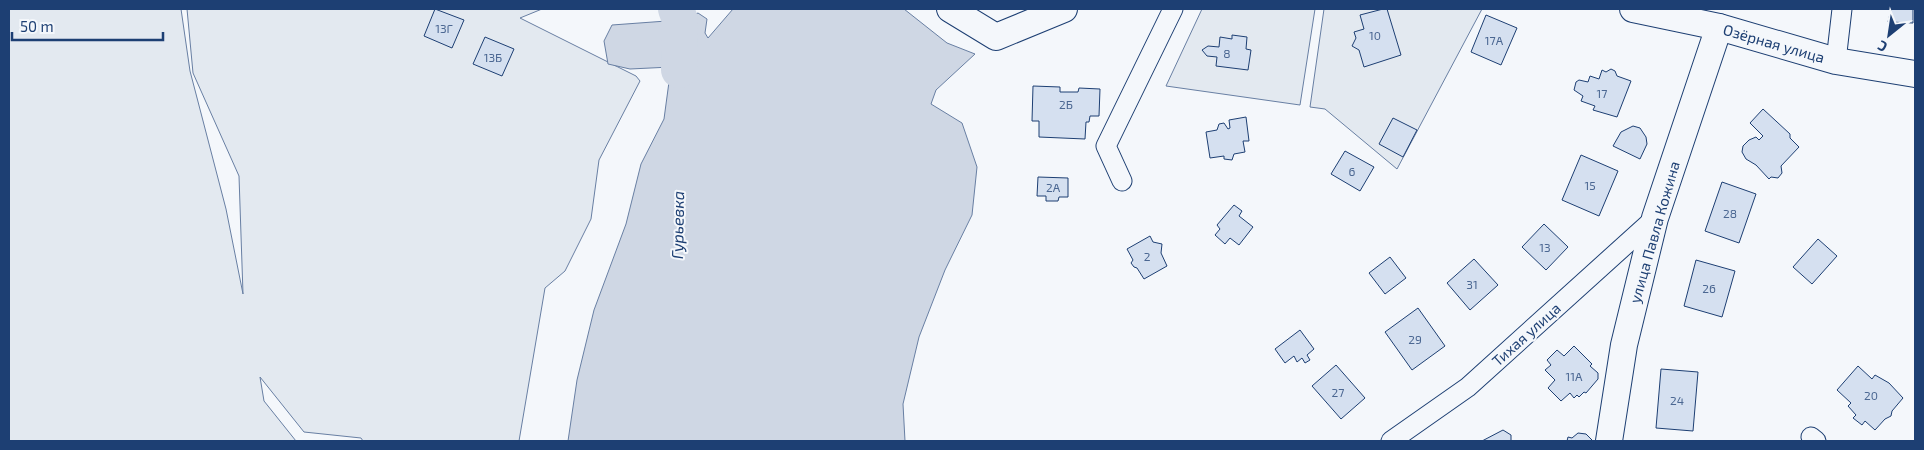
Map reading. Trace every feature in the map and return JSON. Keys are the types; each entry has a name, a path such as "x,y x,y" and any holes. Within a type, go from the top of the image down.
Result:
{"street":[{"path":"950,9 996,37 1064,9"},
{"path":"1122,181 1106,146 1173,9"},
{"name":"Озёрная улица","path":"1633,9 1719,27 1836,61 1915,74"},
{"path":"1836,61 1842,9"},
{"name":"улица Павла Кожина","path":"1609,441 1624,345 1655,218 1719,27"},
{"name":"Тихая улица","path":"1391,441 1468,387 1655,218"}],"shaded area":[{"path":"9,9 181,9 190,71 226,209 243,294 239,176 193,73 187,9 542,9 520,18 636,76 640,81 599,160 591,219 565,271 545,288 519,441 363,441 361,438 304,432 260,377 264,401 296,441 9,441"},
{"path":"1202,9 1315,9 1300,105 1166,86"},
{"path":"1324,9 1482,9 1397,169 1325,109 1310,107"}],"water":[{"path":"733,9 904,9 947,43 975,54 936,90 931,104 962,123 977,167 972,215 945,270 919,337 903,404 905,441 568,441 577,380 594,310 626,224 641,164 664,119 671,67 630,69 608,64 604,41 612,25 680,20 698,13 707,19 705,33 708,38"}],"building":[{"path":"435,9 464,20 452,48 424,36"},
{"path":"1387,9 1401,55 1364,67 1359,50 1352,46 1356,38 1354,32 1364,29 1360,15"},
{"path":"1891,9 1913,9 1913,23 1888,22"},
{"path":"1486,15 1517,28 1501,65 1471,52"},
{"path":"1232,35 1247,37 1246,49 1251,50 1248,70 1216,66 1217,57 1207,56 1202,50 1208,46 1219,47 1220,37 1232,39"},
{"path":"485,37 514,49 502,76 473,64"},
{"path":"1611,69 1615,71 1617,76 1631,81 1617,117 1593,110 1595,106 1581,101 1583,96 1574,90 1576,82 1579,80 1588,82 1590,76 1599,79 1602,70 1606,72"},
{"path":"1033,86 1060,87 1060,92 1078,92 1079,88 1100,89 1099,116 1090,116 1089,122 1086,122 1085,139 1039,137 1039,121 1032,121"},
{"path":"1763,109 1790,134 1790,138 1799,147 1781,166 1782,173 1778,178 1771,177 1769,179 1756,165 1746,159 1742,152 1743,146 1749,140 1756,137 1759,140 1763,136 1750,123"},
{"path":"1246,117 1249,141 1243,141 1245,152 1234,154 1232,160 1224,159 1224,156 1210,158 1206,132 1217,130 1219,124 1224,123 1228,129 1230,128 1229,120"},
{"path":"1393,118 1417,130 1403,157 1379,144"},
{"path":"1633,126 1640,128 1646,137 1647,144 1640,159 1613,146 1621,132"},
{"path":"1345,151 1374,167 1360,191 1331,174"},
{"path":"1581,155 1618,171 1599,216 1562,200"},
{"path":"1038,177 1068,178 1068,197 1059,197 1058,201 1046,201 1046,196 1037,196"},
{"path":"1722,182 1756,194 1739,243 1705,231"},
{"path":"1234,205 1242,211 1239,216 1253,227 1239,245 1230,238 1225,244 1215,235 1220,229 1217,225"},
{"path":"1544,224 1568,247 1546,270 1522,247"},
{"path":"1150,236 1153,242 1162,244 1161,253 1167,266 1144,279 1137,268 1131,263 1133,260 1127,249"},
{"path":"1818,239 1837,256 1812,284 1793,267"},
{"path":"1390,257 1406,278 1385,294 1369,273"},
{"path":"1474,259 1498,285 1470,310 1447,283"},
{"path":"1696,260 1735,271 1722,317 1684,306"},
{"path":"1418,308 1445,346 1412,370 1385,332"},
{"path":"1300,330 1314,349 1307,355 1310,360 1305,363 1302,358 1297,362 1294,356 1285,363 1275,349"},
{"path":"1574,346 1592,364 1590,366 1598,373 1598,379 1586,393 1584,392 1579,397 1577,395 1574,398 1570,393 1561,401 1548,388 1555,380 1545,370 1551,365 1547,360 1557,350 1564,356"},
{"path":"1336,365 1365,398 1341,419 1312,386"},
{"path":"1858,366 1872,379 1875,375 1889,383 1903,398 1892,411 1891,416 1885,419 1875,430 1865,421 1862,425 1853,418 1856,415 1848,406 1851,403 1837,390"},
{"path":"1661,369 1698,372 1693,431 1656,428"},
{"path":"1503,430 1511,435 1511,441 1482,441"},
{"path":"1578,433 1586,434 1593,441 1567,441 1568,437 1572,438"}],"waterway":[{"name":"Гурьевка","path":"676,9 680,20 679,70"}]}
